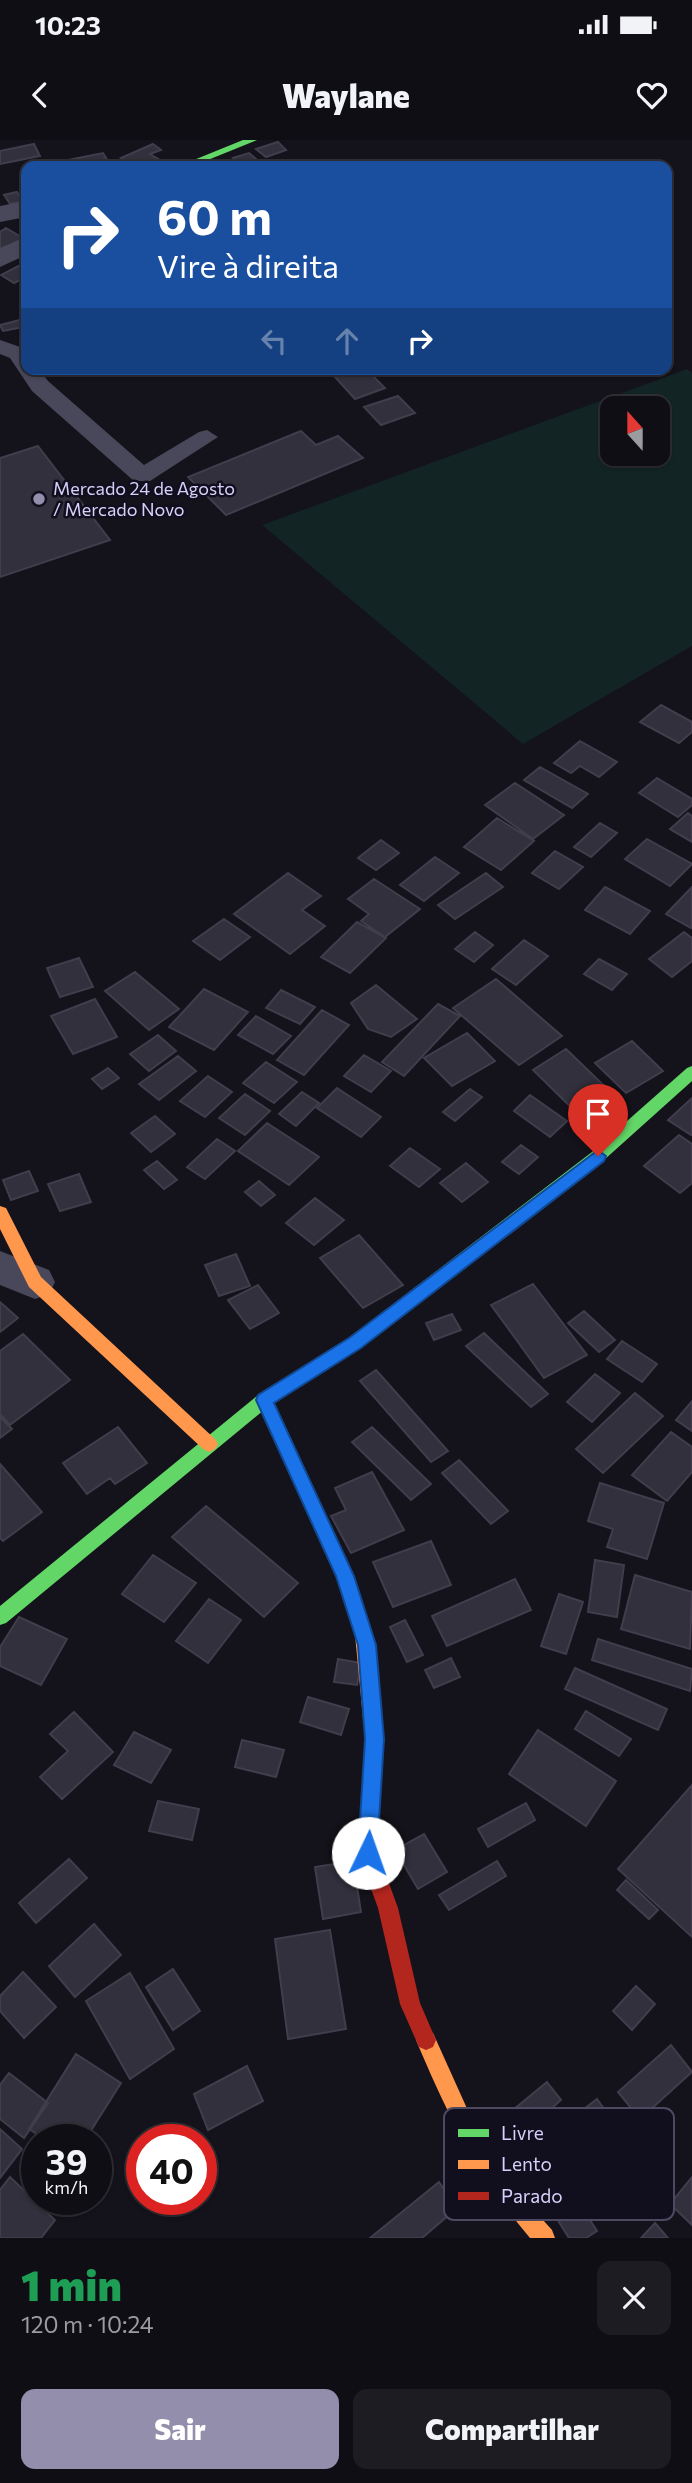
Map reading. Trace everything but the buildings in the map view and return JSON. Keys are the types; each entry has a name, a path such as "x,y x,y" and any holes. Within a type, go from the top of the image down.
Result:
{"street":[{"path":"197,161 252,140"},
{"path":"0,214 21,210"},
{"path":"0,259 21,248"},
{"path":"0,1617 264,1400 355,1343 587,1165 692,1072"},
{"path":"0,1213 18,1275 209,1444"},
{"path":"264,1400 345,1576 367,1645 374,1739 368,1853 388,1908 410,2004 457,2108"},
{"path":"529,2220 544,2238"}],"lane":[{"path":"0,346 21,359"},
{"path":"32,375 40,386 142,476 207,437"}],"shaded area":[{"path":"687,369 692,373 692,646 523,744 262,525 600,401 600,466 670,466 670,396 613,396"}],"traffic: fast":[{"path":"197,161 252,140"},
{"path":"0,1617 264,1400 355,1343 598,1156 692,1072"}],"traffic: slow":[{"path":"0,1213 35,1282 209,1444"},
{"path":"364,1635 374,1739 368,1846"},
{"path":"426,2040 457,2108"},
{"path":"529,2220 544,2238"}],"traffic: jam":[{"path":"264,1400 345,1576 364,1635"},
{"path":"368,1846 368,1853 388,1908 410,2004 426,2040"}],"place":[{"name":"Mercado 24 de Agosto / Mercado Novo","path":"39,499"}],"route":[{"path":"368,1853 374,1739 367,1645 345,1576 264,1400 323,1366 355,1343 598,1156"}]}
